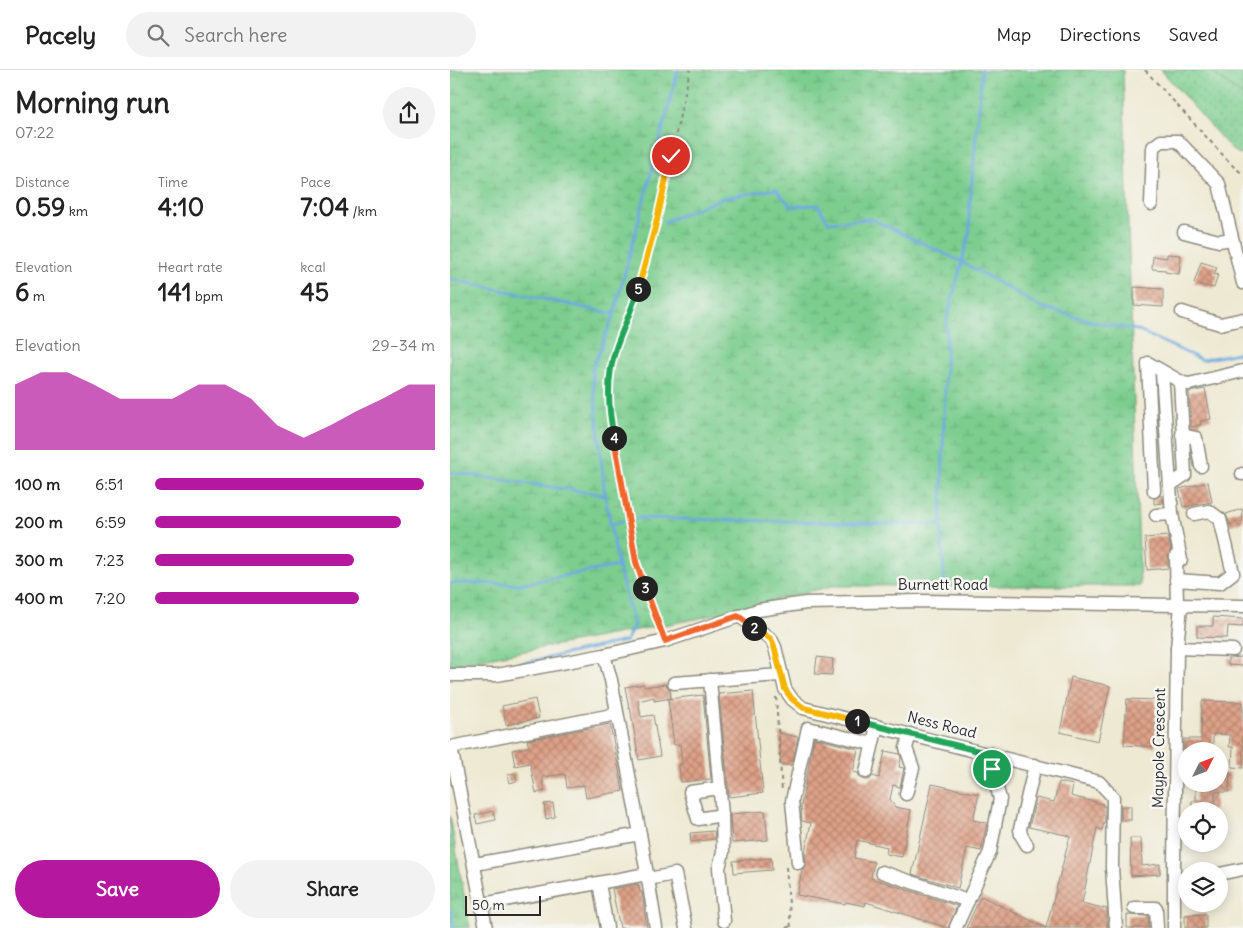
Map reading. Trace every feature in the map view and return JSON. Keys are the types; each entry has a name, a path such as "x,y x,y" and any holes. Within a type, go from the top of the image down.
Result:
{"street":[{"path":"1151,204 1153,147 1161,141 1178,141 1219,184 1243,283"},
{"path":"1184,232 1218,241 1232,239"},
{"path":"1182,312 1220,324 1243,319"},
{"path":"1154,491 1148,364 1189,384 1243,371"},
{"name":"Maypole Crescent","path":"1162,372 1172,514 1178,558 1176,580 1179,606 1177,648 1180,862"},
{"path":"1170,485 1185,475 1180,381"},
{"path":"1182,435 1196,438 1201,466"},
{"path":"1176,580 1220,583 1233,574 1220,519 1209,511 1194,514"},
{"path":"1156,515 1172,514"},
{"name":"Burnett Road","path":"450,675 497,675 604,655 665,641 758,610 803,604 967,601 1243,606"},
{"name":"Ness Road","path":"738,616 771,639 785,689 792,699 804,708 1099,782 1113,797 1112,867 1116,928"},
{"path":"1177,648 1233,650"},
{"path":"604,655 618,714 656,928"},
{"path":"674,683 780,676"},
{"path":"710,680 722,815 723,852 719,868 724,921"},
{"path":"486,928 483,904 451,746 618,714"},
{"path":"866,772 877,726"},
{"path":"798,863 792,801 808,728 872,744"},
{"path":"906,794 913,768 906,748 910,734"},
{"path":"956,927 990,852 1000,799 991,766 991,754"},
{"path":"1026,845 1020,829 1035,765"},
{"path":"720,788 690,792 698,819 722,815"},
{"path":"475,864 640,834"},
{"path":"1228,872 1243,868"},
{"path":"882,872 968,902"},
{"path":"483,904 599,883 675,874 686,928"},
{"path":"599,883 607,928"},
{"name":"Maypole Crescent","path":"1174,928 1178,895"},
{"path":"1134,908 1156,908 1157,928"}],"path":[{"path":"665,641 636,562 608,408 609,383 616,350 634,302 656,224 690,70"},
{"path":"1145,70 1232,166 1243,174"},
{"path":"786,928 791,927"}],"green space":[{"path":"450,70 1123,70 1140,586 832,586 696,619 450,665"},
{"path":"1161,70 1210,70 1243,96 1243,156 1232,150"},
{"path":"1210,70 1243,70 1243,96"},
{"path":"450,816 470,928 450,928"}],"building":[{"path":"1167,254 1181,255 1179,274 1165,272 1166,270 1152,269 1153,256 1167,258"},
{"path":"1201,262 1217,267 1214,275 1218,274 1214,288 1194,283"},
{"path":"1134,287 1163,289 1163,307 1134,305"},
{"path":"1205,389 1211,419 1200,421 1201,425 1191,427 1189,392"},
{"path":"1208,482 1212,502 1183,507 1179,489"},
{"path":"1163,496 1163,503 1154,504 1154,499"},
{"path":"1242,509 1243,521 1230,525 1226,514"},
{"path":"1168,536 1171,550 1168,556 1168,568 1147,570 1145,538"},
{"path":"1213,617 1243,619 1243,627 1228,626 1227,638 1197,637 1197,626 1213,626"},
{"path":"817,657 833,659 832,675 815,674"},
{"path":"1243,657 1243,666 1228,665 1228,658"},
{"path":"1071,677 1110,686 1098,741 1060,732"},
{"path":"644,684 644,687 666,684 670,690 671,698 654,701 654,697 638,701 641,717 653,715 660,756 639,760 625,687"},
{"path":"753,691 763,793 729,797 719,694"},
{"path":"703,695 711,779 681,782 679,765 682,764 680,744 674,745 668,699"},
{"path":"535,699 539,718 506,725 502,706"},
{"path":"1127,699 1156,700 1155,747 1124,745"},
{"path":"1202,701 1243,702 1243,768 1232,767 1233,747 1229,747 1230,735 1213,734 1213,742 1184,742 1184,739 1201,739"},
{"path":"610,724 623,791 586,798 584,785 567,788 565,774 542,777 545,791 536,793 530,763 515,766 512,750 529,747 527,740"},
{"path":"779,733 798,737 792,765 781,765"},
{"path":"814,738 858,749 853,772 858,773 860,778 865,780 869,780 873,776 879,778 885,751 900,754 899,767 904,768 900,787 893,785 890,799 895,807 911,810 902,857 886,854 887,847 857,840 854,858 874,862 871,878 957,906 948,928 866,902 865,906 846,902 845,904 797,895 802,870 806,866 805,852 811,823 802,821 801,806"},
{"path":"515,773 517,781 509,783 507,775"},
{"path":"1228,774 1230,774 1228,792"},
{"path":"1059,782 1073,785 1071,796 1105,806 1105,820 1102,830 1097,828 1082,903 1107,909 1107,928 1046,928 1070,836 1029,827 1036,798 1054,802"},
{"path":"932,784 979,794 973,820 987,823 981,851 967,848 958,888 912,874"},
{"path":"1196,792 1215,792 1215,802 1192,802 1196,801"},
{"path":"553,803 555,817 546,819 544,804"},
{"path":"1121,806 1131,806 1131,820 1121,820"},
{"path":"493,811 495,820 477,824 475,815"},
{"path":"765,811 768,840 732,843 730,814"},
{"path":"714,831 715,839 691,842 690,833"},
{"path":"1130,838 1141,838 1142,866 1160,864 1160,874 1131,876"},
{"path":"771,858 772,870 734,873 733,861"},
{"path":"638,884 640,892 642,892 647,928 620,928 612,889"},
{"path":"981,896 1046,928 966,928"},
{"path":"1206,914 1206,928 1185,928 1185,915"},
{"path":"1127,915 1148,916 1149,928 1127,928"}],"waterway":[{"path":"450,668 496,669 626,641 634,625 618,566 605,495 592,370 614,314 678,70"},
{"path":"945,591 941,525 947,319 970,230 969,213 982,70"},
{"path":"664,222 722,198 776,189 791,206 818,205 828,222 871,219 962,262 1041,307 1098,323 1137,330 1202,360 1243,352"},
{"path":"450,279 614,314"},
{"path":"450,472 605,495"},
{"path":"632,519 941,525"},
{"path":"610,525 623,521"},
{"path":"450,583 519,584 618,566"},
{"path":"450,909 454,928"}],"route":[{"path":"671,156 656,224 634,302 616,350 609,383 608,408 636,562 665,641 738,616 771,639 785,689 792,699 804,708 991,754 992,769"}]}
